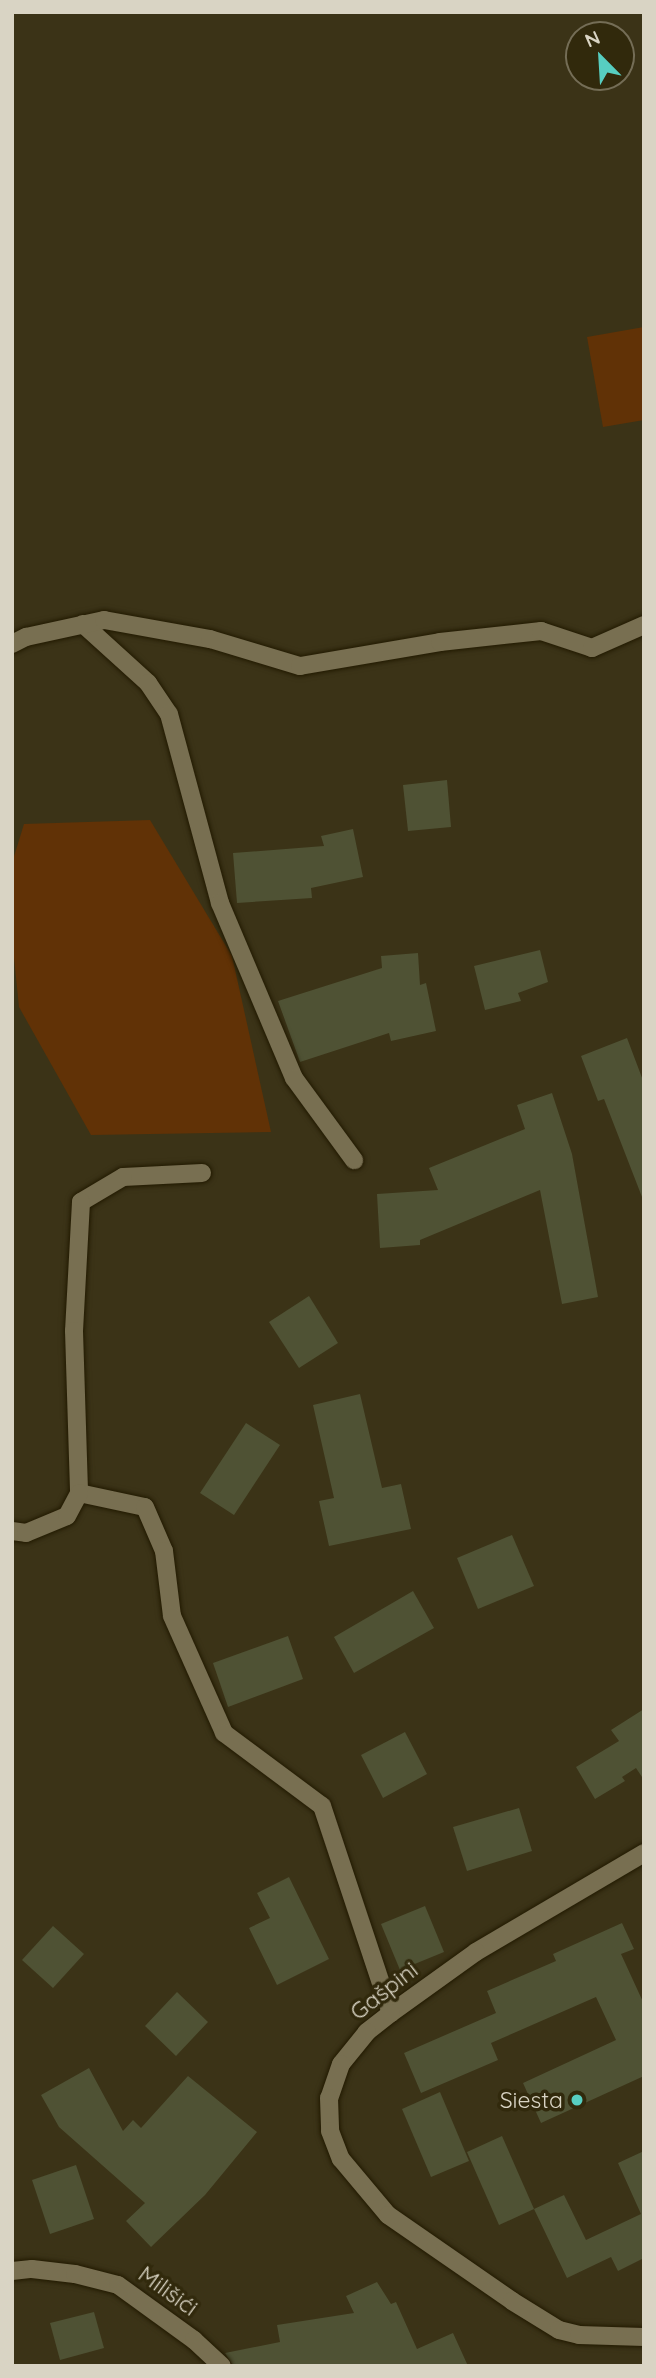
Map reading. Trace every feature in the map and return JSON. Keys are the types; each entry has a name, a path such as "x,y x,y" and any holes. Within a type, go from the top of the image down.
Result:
{"street":[{"path":"12,644 26,637 104,620 210,639 300,666 440,642 541,631 592,648 644,625"},
{"path":"83,624 148,683 169,713 220,903 294,1078 354,1160"},
{"path":"12,1531 26,1533 67,1516 79,1493 74,1331 81,1202 123,1177 202,1173"},
{"path":"79,1493 145,1507 164,1551 172,1616 225,1733 322,1806 391,2012"},
{"name":"Gašpini","path":"644,1853 477,1952 391,2012 367,2032 341,2064 329,2098 330,2131 341,2159 388,2215 540,2320 559,2330 579,2334 644,2337"},
{"name":"Milišići","path":"12,2271 32,2269 75,2274 118,2285 194,2340 222,2366"}],"shaded area":[{"path":"644,327 644,420 603,427 587,337"},
{"path":"150,820 232,956 271,1132 91,1135 19,1007 12,938 12,863 24,824"}],"building":[{"path":"447,780 451,827 408,831 403,785"},
{"path":"353,829 363,877 311,888 312,898 237,903 233,853 324,846 321,836"},
{"path":"540,950 548,982 518,993 521,1001 485,1010 474,966"},
{"path":"418,953 420,985 426,983 436,1031 391,1041 389,1033 300,1062 278,1001 382,968 381,956"},
{"path":"627,1038 644,1083 642,1197 604,1099 598,1101 581,1056"},
{"path":"552,1093 572,1154 598,1297 562,1304 540,1190 420,1240 420,1245 380,1248 377,1194 438,1190 429,1168 525,1129 517,1105"},
{"path":"309,1296 338,1343 299,1368 269,1322"},
{"path":"360,1394 382,1488 401,1484 411,1529 329,1546 319,1501 334,1498 313,1405"},
{"path":"246,1423 280,1445 234,1515 200,1493"},
{"path":"512,1535 534,1586 478,1609 457,1558"},
{"path":"413,1591 434,1628 354,1673 334,1637"},
{"path":"288,1636 303,1679 228,1707 213,1663"},
{"path":"644,1709 644,1780 636,1768 622,1777 625,1781 595,1799 576,1767 619,1741 611,1730"},
{"path":"405,1732 427,1774 383,1798 361,1755"},
{"path":"519,1808 532,1851 467,1871 453,1827"},
{"path":"289,1877 329,1959 277,1985 249,1928 270,1918 257,1893"},
{"path":"425,1906 444,1952 400,1970 381,1924"},
{"path":"622,1923 634,1949 621,1954 644,2004 644,2076 541,2123 523,2083 616,2040 596,1997 491,2043 498,2060 421,2093 404,2053 496,2013 487,1991 556,1961 553,1954"},
{"path":"53,1926 84,1954 53,1988 22,1960"},
{"path":"177,1992 208,2022 176,2056 145,2026"},
{"path":"89,2068 123,2131 133,2120 141,2128 188,2076 257,2132 205,2195 151,2247 126,2221 145,2203 59,2127 41,2095"},
{"path":"440,2092 469,2161 431,2177 402,2109"},
{"path":"502,2136 534,2209 499,2225 467,2152"},
{"path":"644,2151 644,2258 618,2271 611,2257 567,2278 534,2209 564,2195 586,2240 641,2214 618,2163"},
{"path":"76,2165 94,2219 50,2234 32,2180"},
{"path":"377,2282 391,2304 396,2302 417,2349 453,2333 468,2366 233,2366 225,2353 280,2342 277,2325 354,2313 346,2296"},
{"path":"94,2312 104,2348 60,2360 50,2323"}],"place":[{"name":"Siesta","path":"577,2100"}]}
